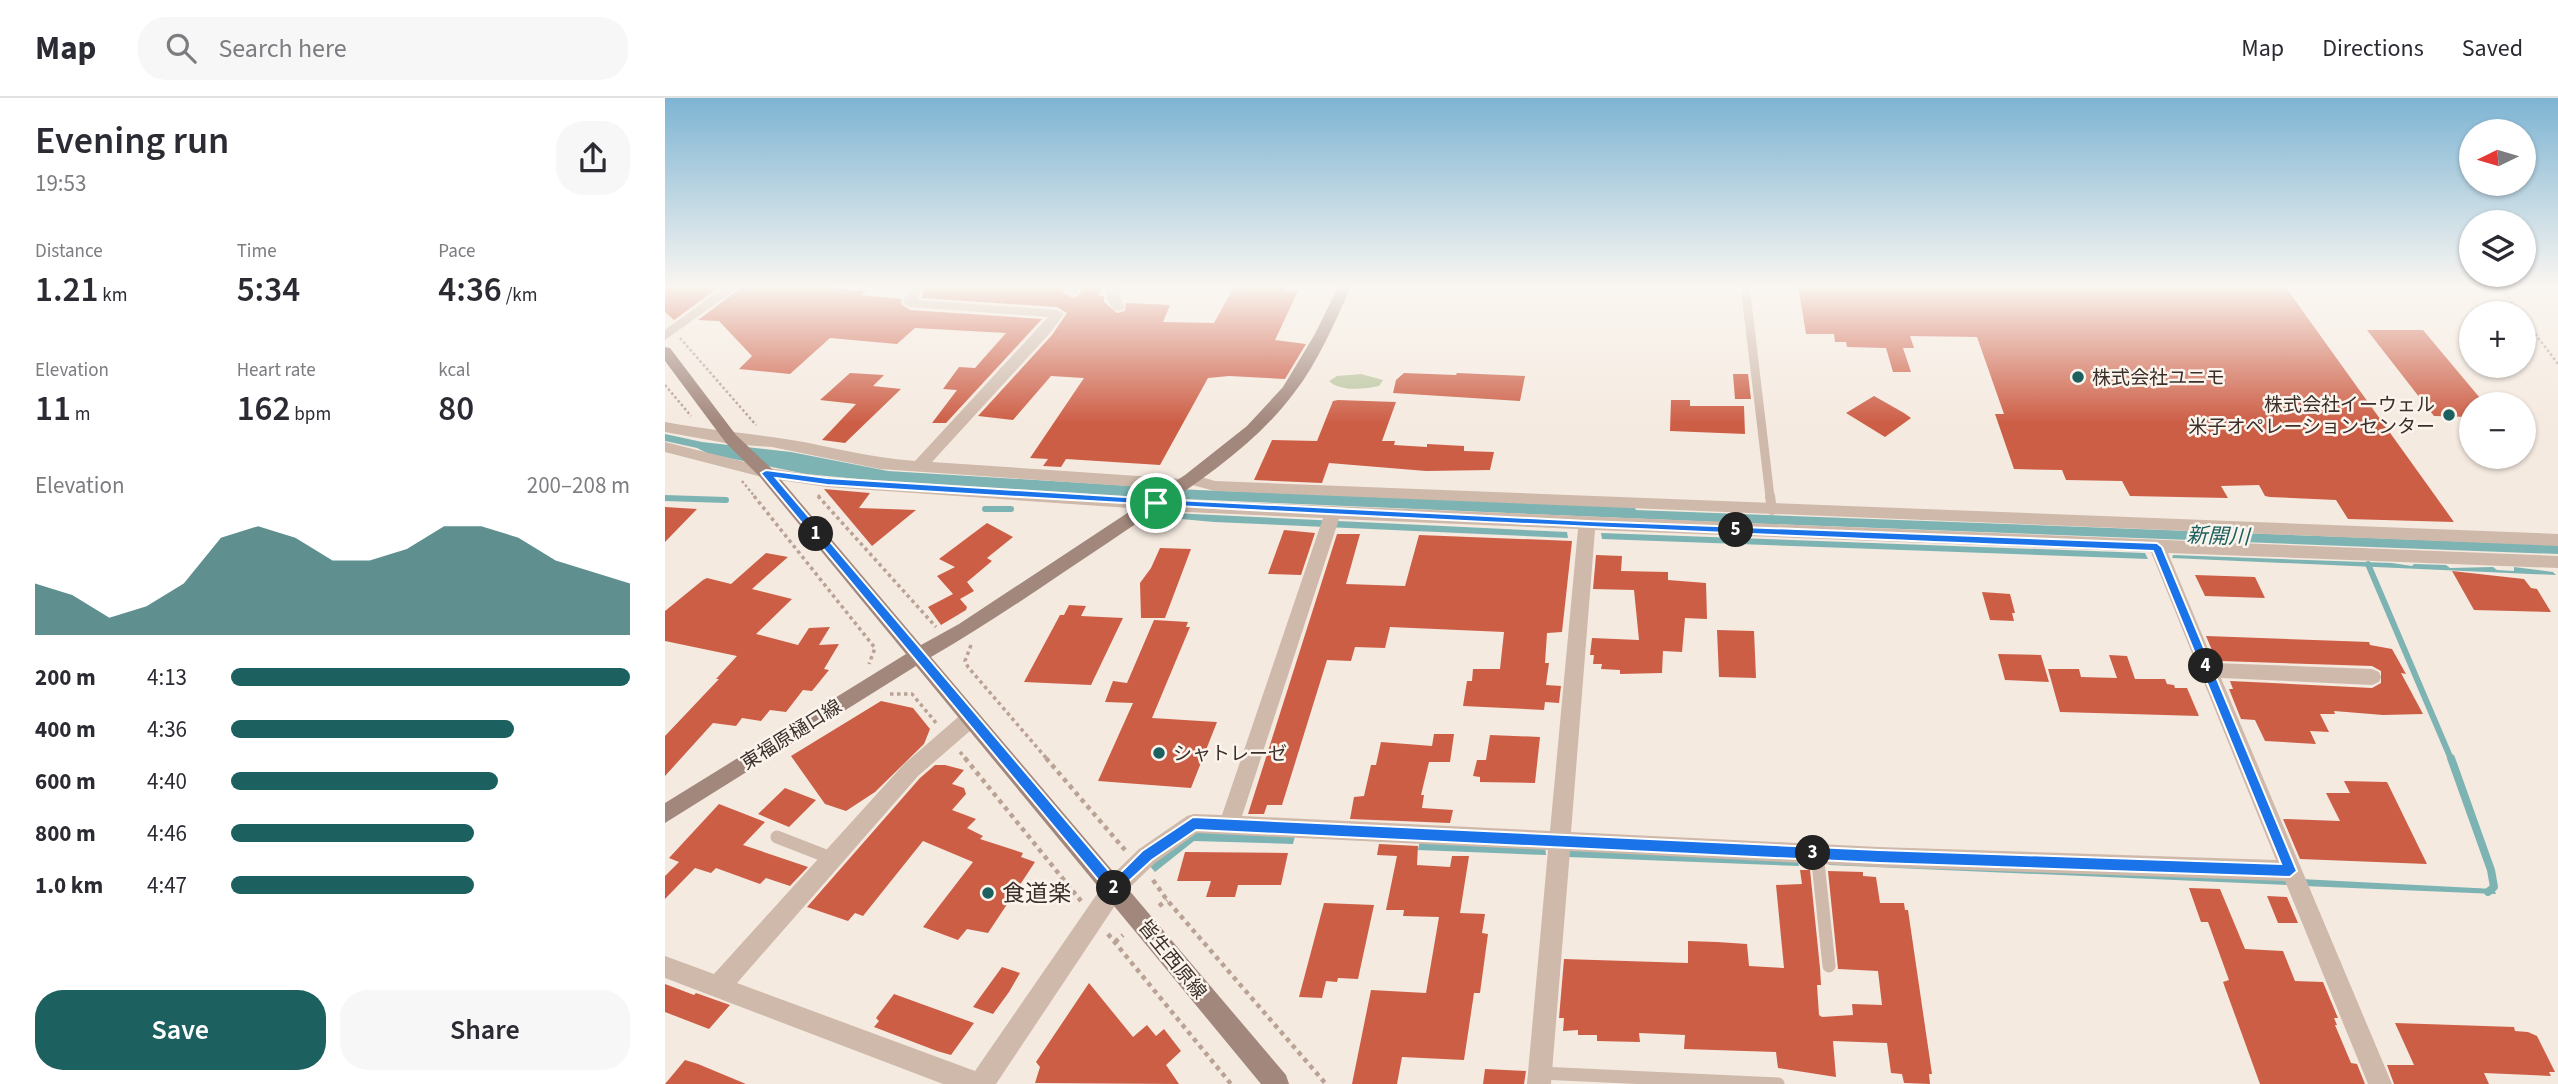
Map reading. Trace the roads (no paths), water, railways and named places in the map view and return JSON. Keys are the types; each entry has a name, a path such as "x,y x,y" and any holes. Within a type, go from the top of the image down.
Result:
{"main road":[{"name":"東福原樋口線","path":"665,814 965,629 1185,484 1252,429 1289,390 1323,331"},
{"name":"皆生西原線","path":"665,351 734,441 762,470 1277,1084"}],"street":[{"path":"918,468 1044,331"},
{"path":"665,428 703,433 734,441 772,442 880,464 1215,486 2558,540"},
{"path":"665,447 827,482 1156,503 1330,521 1587,524 2558,562"},
{"path":"1229,825 1330,521"},
{"path":"1539,1079 1587,524"},
{"path":"2157,547 2380,1084"},
{"path":"2208,670 2372,677"},
{"path":"718,987 911,770 971,718"},
{"path":"665,967 979,1084 1114,888 1147,856 1193,823 1817,853 2290,871"}],"lane":[{"path":"1751,331 1772,510"},
{"path":"777,837 831,858"},
{"path":"1817,853 1829,966"},
{"path":"1539,1079 1778,1084"}],"water":[{"name":"新開川","path":"665,434 702,442 791,452 888,471 1197,490 1634,506 1636,510 2558,545 2558,554 1743,523 1088,495 911,484 806,474 709,454 697,448 665,441"},
{"path":"1172,513 1567,532 1568,538 1214,522 1170,518"},
{"path":"1601,533 2145,553 2148,559 1602,539"},
{"path":"2173,555 2412,566 2446,565 2450,568 2493,567 2497,570 2514,571 2514,567 2553,572 2556,575 2172,558"},
{"path":"1193,832 1295,836 1293,844 1194,841 1155,872 1149,865"},
{"path":"1420,840 1545,846 1546,855 1418,850"},
{"path":"1568,849 1797,857 1799,866 1567,857"},
{"path":"1828,859 2286,879 2289,885 1829,865"},
{"path":"2301,879 2494,889 2496,894 2304,886"}],"waterway":[{"path":"665,498 726,500"},
{"path":"985,509 1011,509"},
{"path":"2368,564 2451,759"},
{"path":"2451,758 2491,870 2494,887 2488,892"}],"place":[{"name":"株式会社ユニモ","path":"2078,377"},
{"name":"株式会社イーウェル 米子オペレーションセンター","path":"2449,415"},
{"name":"シャトレーゼ","path":"1159,753"},
{"name":"食道楽","path":"988,893"}]}
